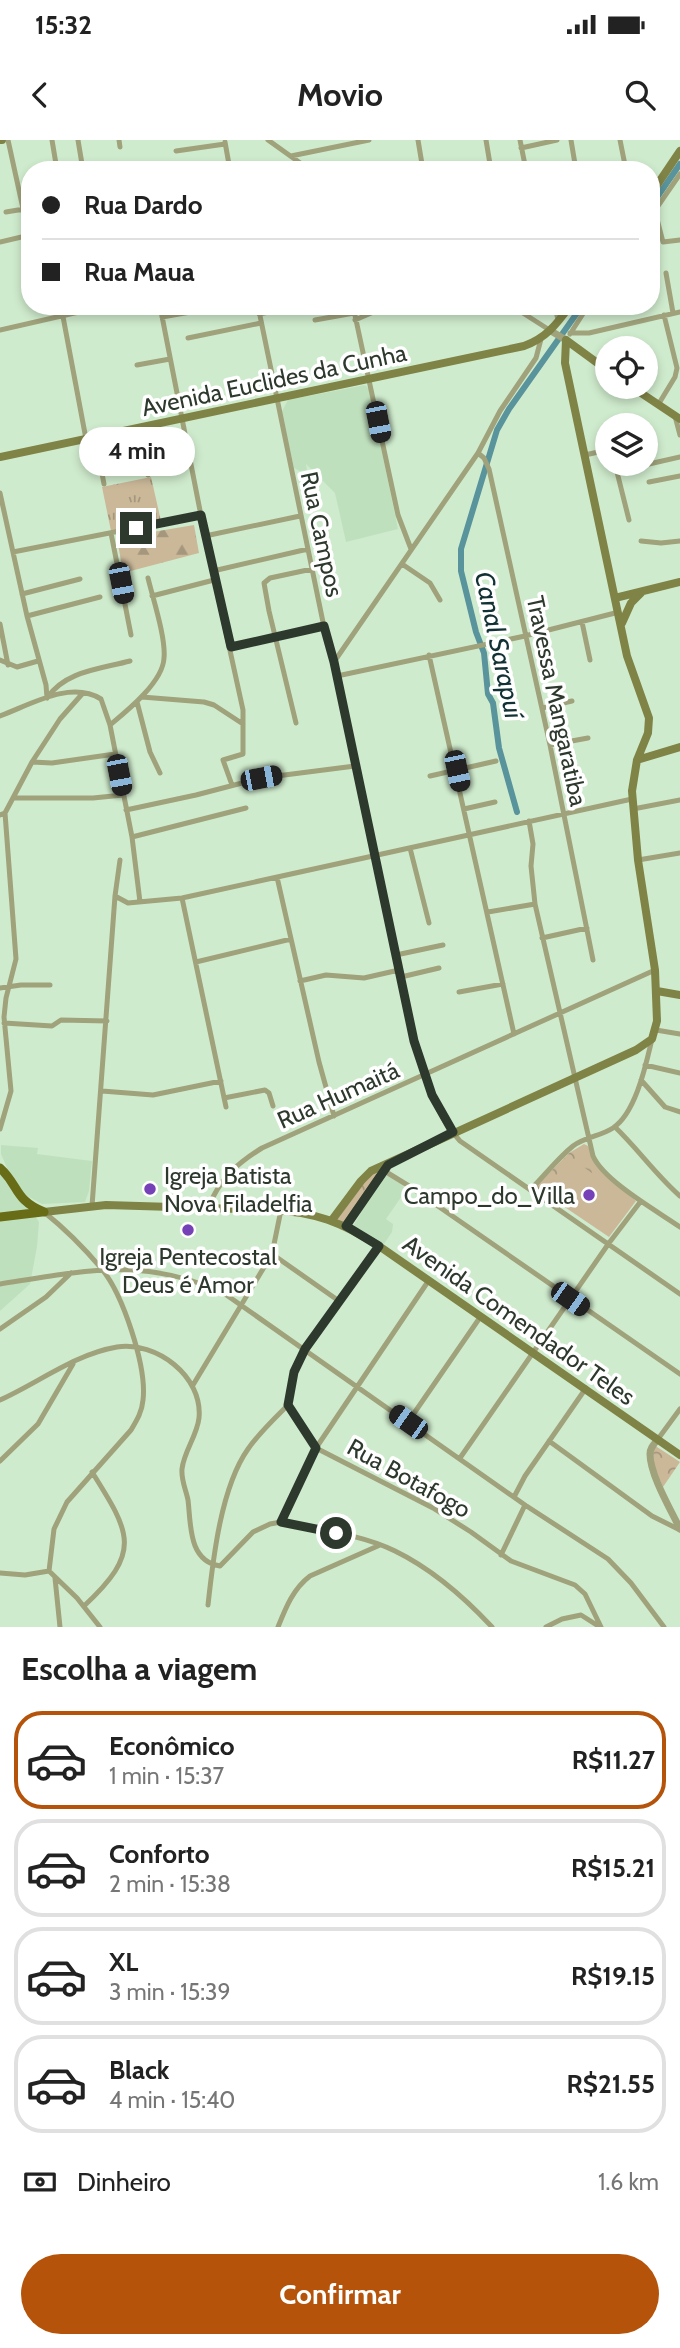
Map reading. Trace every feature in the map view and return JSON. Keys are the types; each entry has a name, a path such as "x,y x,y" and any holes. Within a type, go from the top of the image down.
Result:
{"main road":[{"path":"660,181 680,151"},
{"name":"Avenida Euclides da Cunha","path":"0,457 524,346 561,335 559,321 563,315"},
{"path":"561,335 595,361"},
{"path":"332,1220 366,1175 453,1132 636,1050 652,1039 656,1030 655,970 638,860 633,804 633,776 648,733 649,718 627,656 561,335"},
{"path":"649,399 677,418"},
{"path":"615,598 680,582"},
{"path":"621,625 631,603 643,591"},
{"path":"637,760 680,747"},
{"path":"657,991 680,995"},
{"path":"0,1168 14,1189 31,1206 44,1212"},
{"path":"346,1226 384,1168"},
{"path":"5,1217 15,1206 14,1189"},
{"name":"Avenida Comendador Teles","path":"5,1217 92,1206 281,1210 332,1220 379,1246 680,1455"}],"street":[{"path":"8,140 21,187"},
{"path":"52,140 56,161"},
{"path":"78,140 82,161"},
{"path":"119,140 120,148"},
{"path":"268,140 296,161"},
{"path":"291,156 369,140"},
{"path":"418,140 422,161"},
{"path":"486,140 490,161"},
{"path":"520,140 524,161"},
{"path":"521,148 556,140"},
{"path":"571,140 574,161"},
{"path":"620,140 624,161"},
{"path":"176,152 225,142 228,161"},
{"path":"660,204 680,174"},
{"path":"6,212 21,210"},
{"path":"660,234 663,242 680,240"},
{"path":"0,242 21,238"},
{"path":"527,315 561,335 583,334 677,313 666,273"},
{"path":"0,330 62,315 104,484"},
{"path":"173,315 162,317 212,571 243,710 243,754 223,760 232,785"},
{"name":"Rua Campos","path":"259,315 300,516 424,1076 442,1115 460,1142 680,1294"},
{"path":"316,320 334,315"},
{"path":"354,315 398,515 411,549"},
{"path":"355,320 366,315"},
{"path":"557,315 559,321"},
{"path":"561,335 580,315"},
{"path":"658,405 675,377 677,368 664,315"},
{"path":"188,338 261,323"},
{"path":"334,662 478,453 500,411 536,358 541,339"},
{"path":"137,365 170,359"},
{"path":"677,418 680,435"},
{"path":"139,428 148,475"},
{"name":"Travessa Mangaratiba","path":"478,453 486,460 489,469 550,745 593,960"},
{"path":"585,455 595,453"},
{"path":"658,462 680,457"},
{"path":"618,476 629,520"},
{"path":"649,482 680,476"},
{"path":"0,493 1,507 47,698"},
{"path":"13,552 201,515"},
{"path":"205,536 300,516"},
{"path":"111,533 131,635"},
{"path":"640,541 661,544 680,541"},
{"path":"212,571 308,549"},
{"path":"402,564 430,583 440,600"},
{"path":"296,723 264,583 270,578 312,569"},
{"path":"110,725 139,699 159,673 164,658 148,578"},
{"path":"22,594 80,579"},
{"path":"152,596 214,580"},
{"path":"27,616 100,597"},
{"path":"337,677 525,636 618,612"},
{"path":"582,622 590,660"},
{"path":"0,624 8,665"},
{"path":"231,647 324,626"},
{"path":"429,655 514,1034"},
{"path":"0,660 8,665 23,666 38,661"},
{"path":"47,698 53,688 68,678 130,661"},
{"path":"0,716 66,692 83,693 101,699 110,725 132,837 140,902"},
{"path":"0,1129 12,1091 4,1023 16,959 2,814 60,719 83,693"},
{"path":"139,699 205,702 243,724"},
{"path":"139,699 150,752 160,773"},
{"path":"542,708 572,701"},
{"path":"550,745 588,738"},
{"path":"32,762 52,763 115,754"},
{"path":"430,776 496,761"},
{"path":"126,810 284,774 355,766"},
{"path":"13,798 93,798 123,795"},
{"path":"115,896 128,903 182,898 564,814 680,800"},
{"path":"464,809 495,802"},
{"path":"132,837 246,808"},
{"path":"526,822 533,844 531,866 535,904 593,1156 598,1165 641,1201 680,1227"},
{"path":"410,848 429,923"},
{"path":"638,860 680,852"},
{"path":"92,1206 120,860"},
{"path":"277,877 334,1116"},
{"path":"182,898 226,1107"},
{"path":"488,912 535,904"},
{"path":"542,938 587,928"},
{"path":"196,962 291,939"},
{"path":"396,954 443,945"},
{"path":"300,981 326,975 364,978 439,968"},
{"name":"Rua Humaitá","path":"208,1208 229,1173 248,1157 282,1138 655,970"},
{"path":"459,992 503,984"},
{"path":"0,988 50,985"},
{"path":"4,1023 52,1026 61,1020 107,1021"},
{"path":"656,1030 680,1034"},
{"path":"531,1189 570,1149 615,1127 631,1106 652,1039"},
{"path":"645,1065 680,1073"},
{"path":"641,1080 664,1107 680,1112"},
{"path":"102,1091 153,1095 221,1082"},
{"path":"224,1098 265,1090 269,1093 273,1106"},
{"path":"615,1127 680,1196"},
{"path":"384,1168 680,1374"},
{"path":"460,1458 641,1201"},
{"path":"193,1385 272,1254 281,1210"},
{"path":"44,1212 102,1269 117,1297 136,1346 143,1385 142,1409 131,1430 73,1493 59,1516 51,1547 49,1571 84,1606 100,1627"},
{"path":"208,1605 221,1518 238,1465 256,1438 288,1405 294,1372 305,1349 379,1246"},
{"path":"272,1254 339,1301"},
{"path":"0,1284 102,1269 128,1269 176,1275 212,1288 305,1349 524,1505 608,1559 631,1583 664,1627"},
{"path":"0,1329 46,1297 71,1273"},
{"path":"281,1522 316,1448 429,1280"},
{"path":"408,1422 481,1316"},
{"path":"0,1400 100,1351 136,1346 158,1354 186,1376 193,1385 199,1402 198,1421 184,1459 182,1476 193,1544 201,1556 212,1565 224,1564 253,1532 281,1522 380,1545 410,1560 443,1582 469,1603 492,1627"},
{"path":"0,1461 38,1424 73,1363"},
{"path":"514,1497 521,1482 586,1388"},
{"name":"Rua Botafogo","path":"288,1405 316,1448 433,1508 501,1555 522,1566 575,1585 585,1594 600,1627"},
{"path":"680,1409 657,1439 650,1457 680,1529"},
{"path":"549,1441 652,1516 680,1529"},
{"path":"84,1606 115,1574 124,1551 125,1537 109,1500 92,1472"},
{"path":"501,1555 524,1505"},
{"path":"278,1627 289,1601 303,1581 380,1545"},
{"path":"0,1573 25,1575 49,1571"},
{"path":"55,1577 60,1627"},
{"path":"545,1627 562,1619 595,1611"},
{"path":"581,1615 600,1627"}],"shaded area":[{"path":"365,385 369,389 398,529 346,542 335,493 306,464 307,470 294,468 281,413 288,400"},
{"path":"1,1145 38,1148 37,1154 92,1161 85,1202 42,1204 20,1192 39,1222 37,1247 30,1284 0,1311 0,1163 13,1182 1,1154"},
{"path":"388,1175 401,1183 406,1190 386,1219 393,1224 392,1232 384,1244 353,1226 382,1178"}],"green space":[{"path":"151,477 161,521 111,531 102,487"},
{"path":"194,525 199,553 123,573 117,538"},
{"name":"Campo_do_Villa","path":"584,1144 588,1146 602,1172 636,1201 609,1237 535,1187 569,1153"},
{"name":"Campo_do_Villa","path":"569,1157 632,1201 609,1232 547,1189"},
{"path":"374,1172 378,1174 345,1224 337,1219 338,1212"},
{"path":"654,1445 680,1462 663,1487 656,1472"}],"waterway":[{"name":"Canal Sarapuí","path":"660,193 680,164"},
{"name":"Canal Sarapuí","path":"517,812 499,748 493,703 488,694 484,653 461,571 461,549 497,430 576,315"}],"place":[{"name":"Igreja Batista Nova Filadelfia","path":"150,1189"},
{"name":"Campo_do_Villa","path":"589,1195"},
{"name":"Igreja Pentecostal Deus é Amor","path":"188,1230"}],"route":[{"path":"136,528 201,515 231,647 324,626 334,662 414,1041 432,1095 453,1132 388,1165 346,1226 379,1246 305,1349 290,1384 288,1405 316,1448 281,1522 336,1533"}]}
